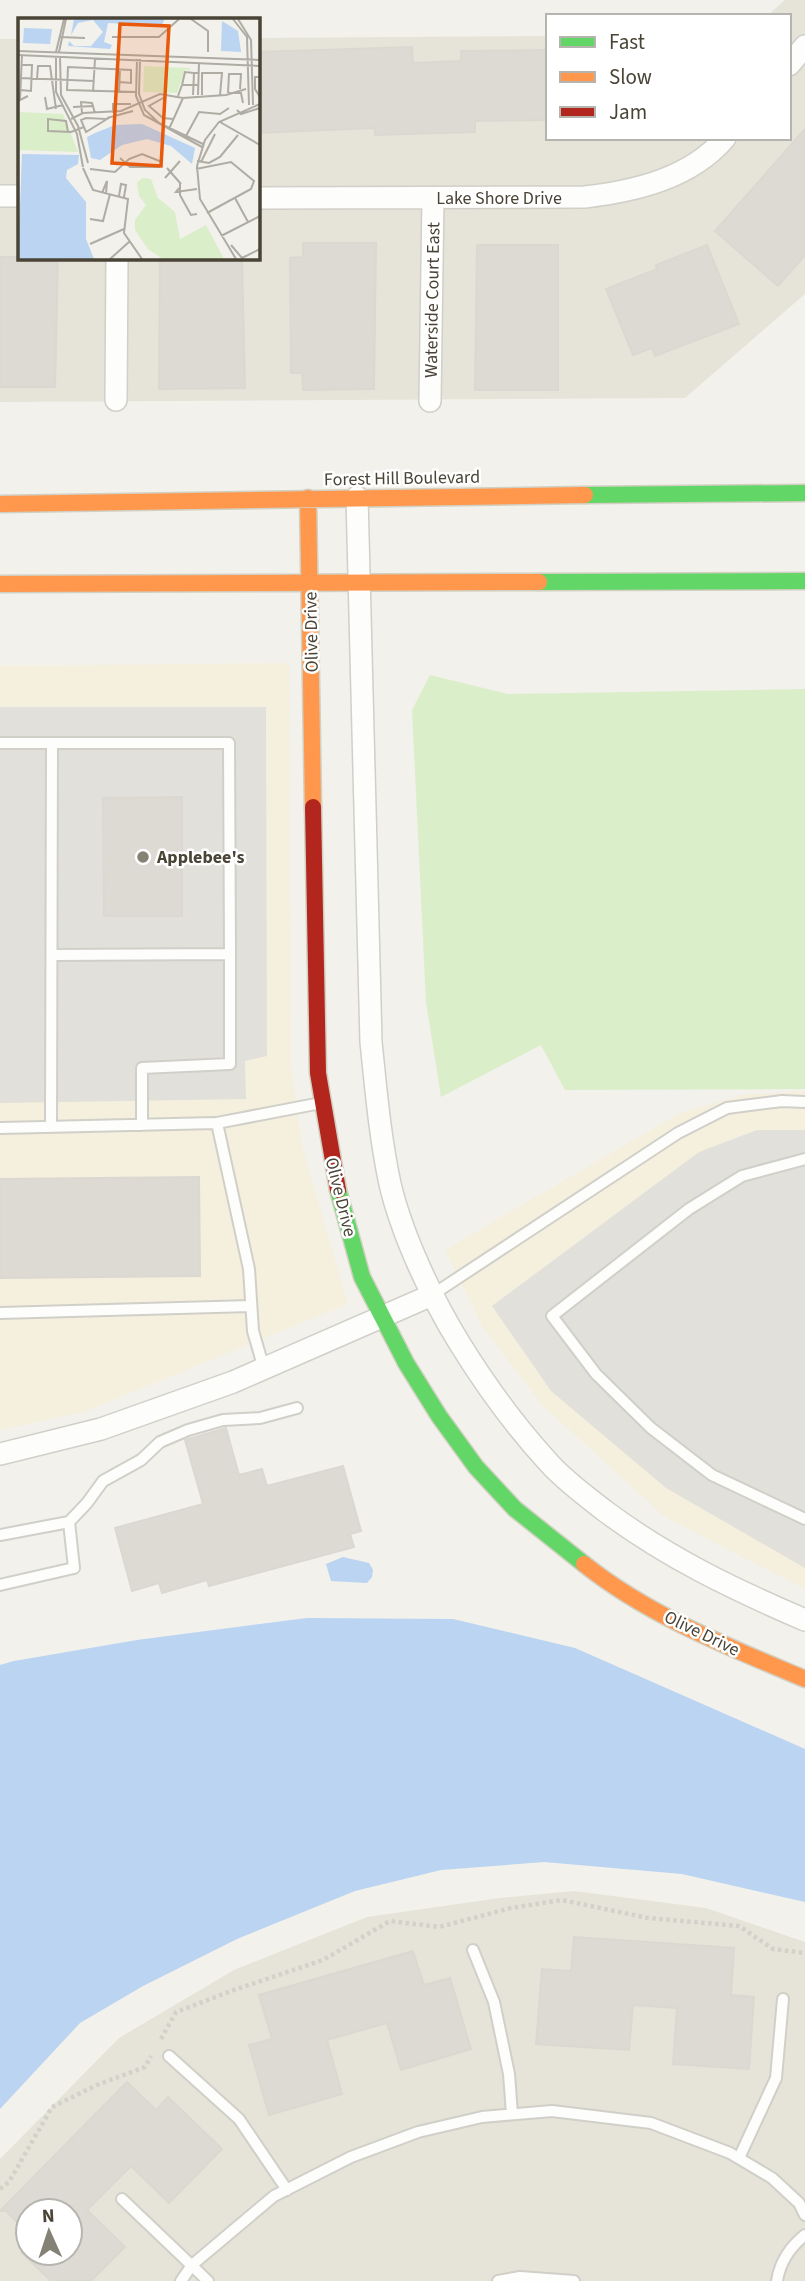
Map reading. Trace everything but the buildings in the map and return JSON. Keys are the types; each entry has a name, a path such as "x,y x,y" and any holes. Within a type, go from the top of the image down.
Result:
{"main road":[{"name":"Forest Hill Boulevard","path":"0,504 805,492"},
{"name":"Olive Drive","path":"308,498 317,1073 334,1175 362,1277 381,1317 439,1416 476,1467 515,1509 600,1577 701,1635 805,1679"},
{"path":"0,584 805,581"}],"street":[{"path":"791,63 805,46"},
{"name":"Lake Shore Drive","path":"259,198 585,197 616,194 654,184 686,169 715,150 723,140"},
{"path":"0,196 18,196"},
{"name":"Waterside Court East","path":"430,401 433,198"},
{"path":"116,400 117,259"},
{"path":"358,497 371,1042 380,1132 391,1187 432,1295 491,1394 550,1464 583,1494 632,1531 673,1557 726,1585 805,1620"},
{"path":"0,1454 101,1429 233,1382 432,1295"}],"lane":[{"path":"0,743 229,743 230,1064 142,1068 142,1125"},
{"path":"51,1127 52,743"},
{"path":"52,955 230,954"},
{"path":"432,1295 678,1133 727,1108 782,1101 805,1102"},
{"path":"0,1128 217,1123 321,1103"},
{"path":"217,1123 249,1269 253,1331 264,1369"},
{"path":"805,1159 741,1176 689,1209 552,1316 596,1374 651,1428 712,1475 805,1519"},
{"path":"0,1313 251,1306"},
{"path":"0,1535 69,1522 103,1481 141,1460 160,1442 223,1420 260,1418 296,1408"},
{"path":"0,1585 74,1568 69,1522"},
{"path":"473,1950 494,2001 509,2074 512,2115"},
{"path":"739,2158 776,2078 783,1999"},
{"path":"169,2056 239,2119 287,2190"},
{"path":"181,2281 192,2265 274,2196 351,2157 418,2132 482,2117 552,2111 650,2123 739,2158 772,2178 799,2203 805,2215"},
{"path":"122,2199 208,2281"},
{"path":"778,2281 779,2271 792,2246 805,2235"},
{"path":"498,2281 520,2277 574,2281"}],"path":[{"path":"0,2189 9,2182 52,2107 97,2085 145,2067 176,2012 323,1960 390,1922 439,1927 510,1908 562,1900 648,1918 739,1926 773,1949 805,1953"}],"shaded area":[{"path":"785,0 805,0 805,294 685,398 0,402 0,39 18,39 18,259 259,259 259,38 546,36 546,140 791,140 791,14 769,14"},
{"path":"289,663 291,1064 302,1146 348,1304 84,1412 0,1430 0,666"},
{"path":"0,707 266,707 267,1056 245,1061 246,1099 0,1103"},
{"path":"805,1091 805,1589 665,1517 543,1406 483,1328 445,1250 680,1113 742,1095"},
{"path":"757,1130 805,1130 805,1568 666,1488 551,1391 492,1306 699,1152"},
{"path":"574,1891 706,1908 805,1942 805,2281 0,2281 0,2159 119,2038 234,1970 367,1917 500,1898"}],"green space":[{"path":"430,675 508,694 805,689 805,1089 565,1090 541,1045 441,1097 426,1002 412,710"}],"water":[{"path":"343,1557 369,1563 373,1570 367,1583 331,1581 326,1564"},
{"path":"307,1618 453,1619 575,1648 805,1749 805,1902 682,1874 544,1862 441,1870 355,1891 237,1939 143,1986 80,2023 0,2109 0,1665 137,1640"}],"traffic: fast":[{"path":"585,495 805,493"},
{"path":"539,582 805,581"},
{"path":"338,1190 362,1277 406,1363 439,1416 476,1467 515,1509 584,1564"}],"traffic: slow":[{"path":"0,504 585,495"},
{"path":"308,498 313,807"},
{"path":"0,584 539,582"},
{"path":"584,1564 609,1583 662,1615 805,1679"}],"traffic: jam":[{"path":"313,807 318,1073 338,1190"}],"place":[{"name":"Applebee's","path":"143,857"}]}
